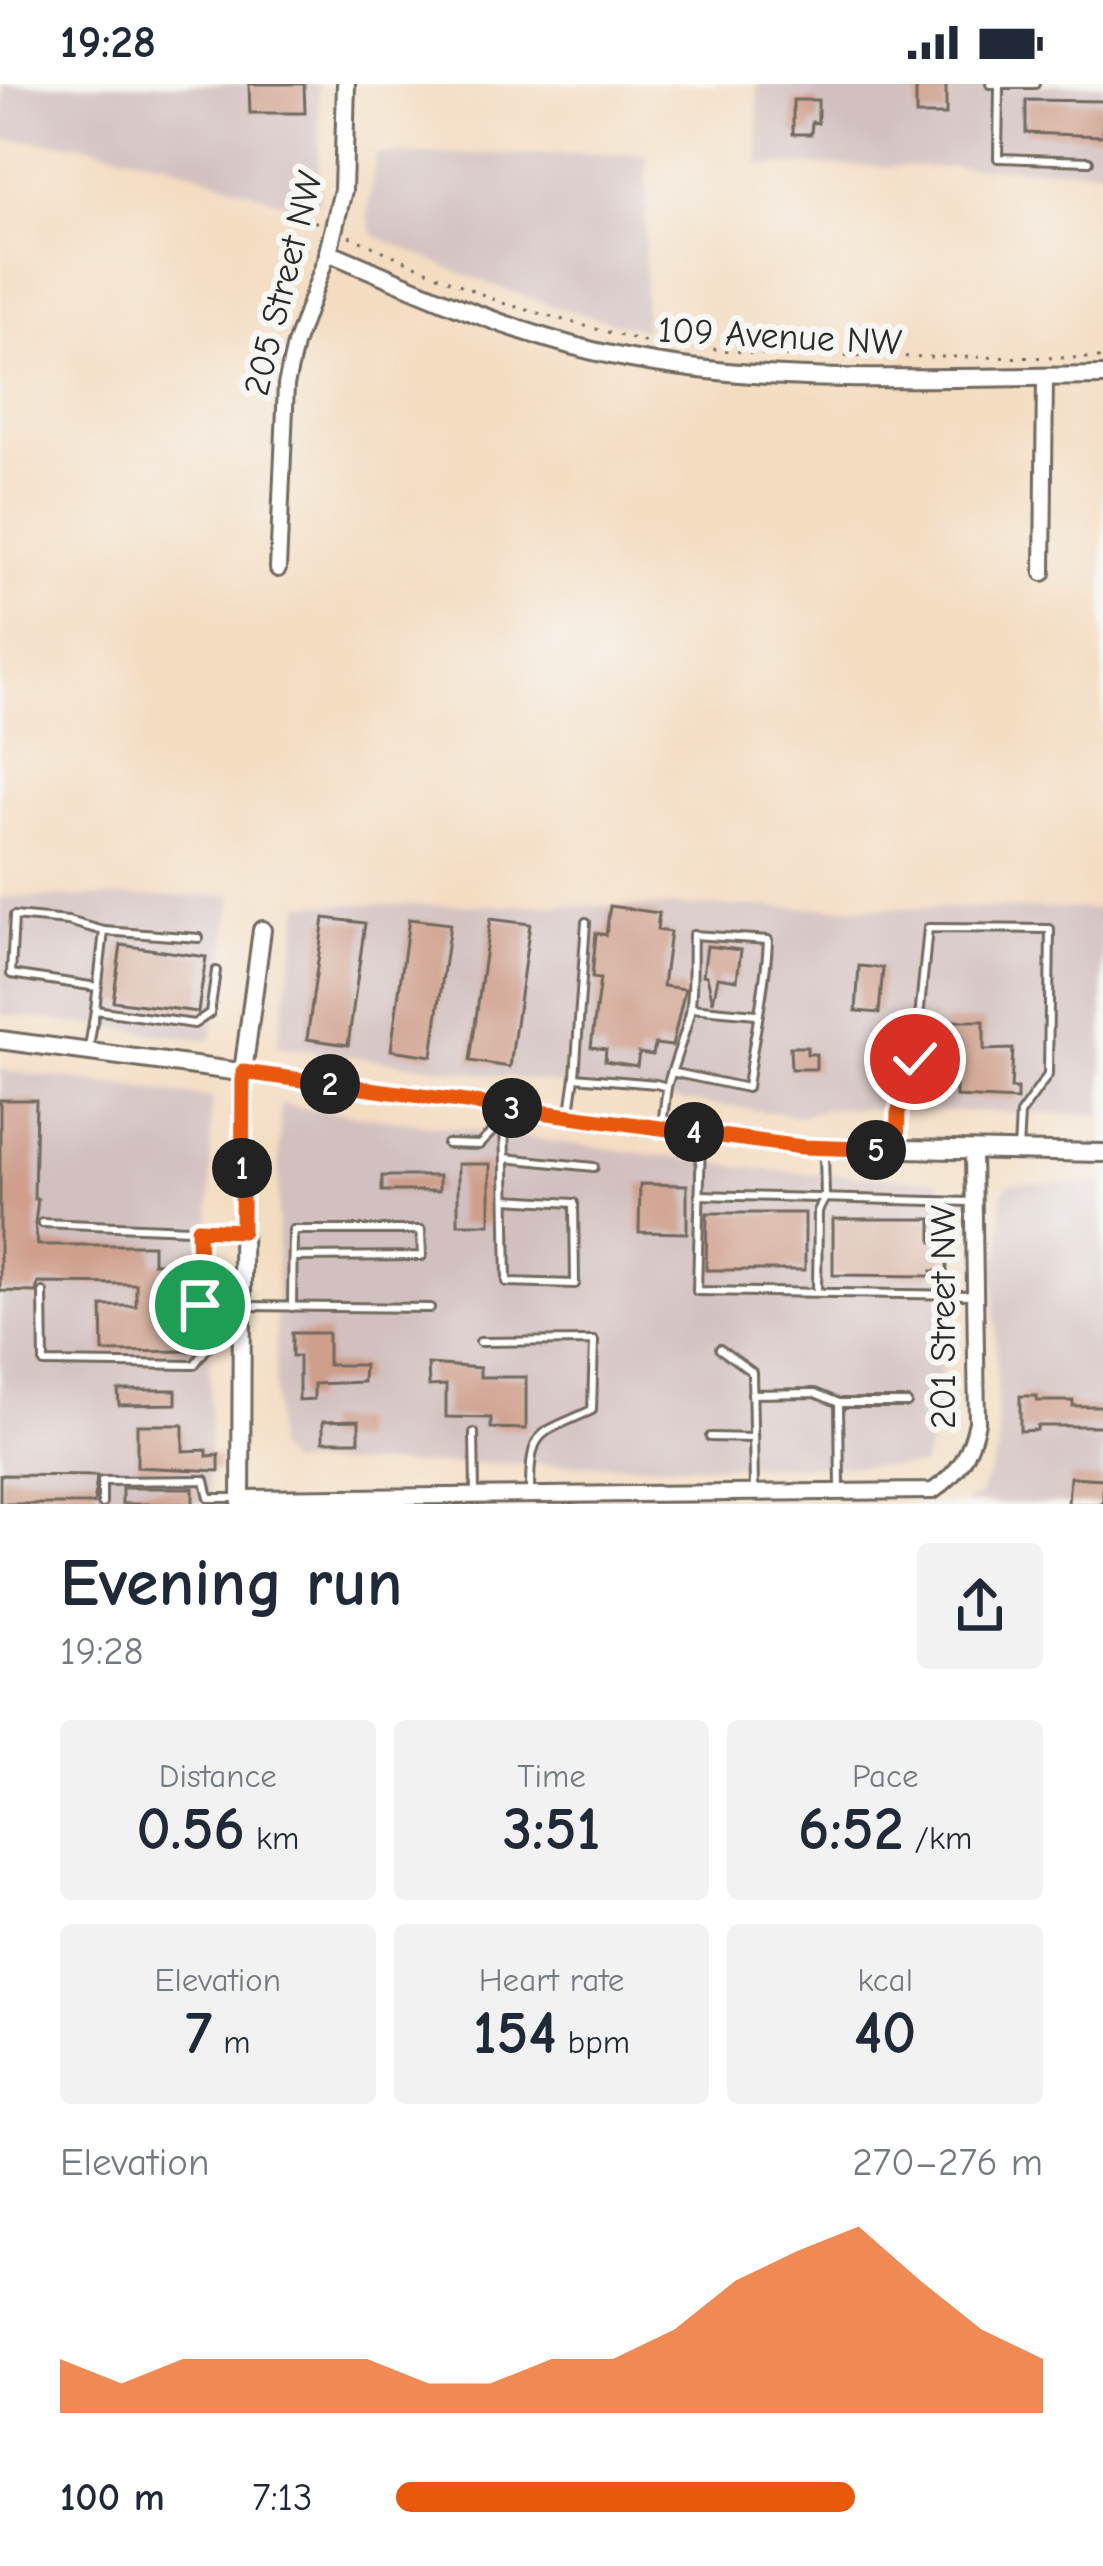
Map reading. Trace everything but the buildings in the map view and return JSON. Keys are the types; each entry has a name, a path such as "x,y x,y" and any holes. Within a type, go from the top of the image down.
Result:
{"street":[{"name":"205 Street NW","path":"278,569 286,385 344,190 346,84"},
{"name":"109 Avenue NW","path":"328,252 546,338 650,362 759,374 1103,376"},
{"path":"1043,573 1045,376"},
{"path":"262,930 243,1072 241,1501 840,1492 866,1498"},
{"path":"0,1040 504,1113 570,1116 824,1148 1103,1153"},
{"name":"201 Street NW","path":"866,1498 933,1491 954,1476 970,1452 976,1422 973,1153"}],"lane":[{"path":"1035,84 994,85 998,158 1089,160"},
{"path":"98,987 11,974 14,916 68,921 104,931 199,938"},
{"path":"570,1116 586,922"},
{"path":"897,1150 898,1113 915,1059 928,928 1050,929 1048,1075 1020,1114 1018,1153"},
{"path":"88,1051 104,931"},
{"path":"661,1128 667,1087 671,1072 691,1008 692,935 768,940 766,988 756,1014 747,1088 671,1072"},
{"path":"95,1010 194,1024 209,1013 216,971"},
{"path":"691,1008 756,1014"},
{"path":"574,1077 667,1087"},
{"path":"447,1144 479,1145 504,1113"},
{"path":"504,1113 507,1282 575,1284 574,1202 506,1199"},
{"path":"701,1133 697,1291 975,1295"},
{"path":"817,1292 824,1148"},
{"path":"505,1158 594,1167"},
{"path":"699,1195 974,1202"},
{"path":"42,1223 242,1231"},
{"path":"198,1229 200,1305 217,1335"},
{"path":"292,1307 293,1230 421,1230 422,1256 293,1257"},
{"path":"44,1292 44,1363 194,1365 217,1335"},
{"path":"242,1306 430,1308"},
{"path":"217,1335 242,1334"},
{"path":"480,1342 594,1341 592,1410 544,1432 530,1449 530,1495"},
{"path":"720,1349 752,1372 754,1493"},
{"path":"752,1394 814,1393 838,1403 907,1403"},
{"path":"838,1403 840,1492"},
{"path":"474,1433 475,1496"},
{"path":"710,1437 753,1438"},
{"path":"102,1504 102,1481 205,1480 209,1498 241,1501"}],"path":[{"path":"303,217 502,303 647,343 785,356 1103,358"}],"shaded area":[{"path":"4,84 319,84 319,202 303,209 165,162 78,144 4,139"},
{"path":"757,84 1103,84 1103,169 759,165"},
{"path":"376,154 647,154 644,330 553,306 465,275 374,235 367,218"},
{"path":"233,895 212,1040 0,1014 0,898"},
{"path":"301,904 1103,909 1103,1115 831,1108 798,1116 277,1046"},
{"path":"0,1070 211,1098 209,1504 0,1504"},
{"path":"280,1105 784,1172 940,1180 941,1412 922,1466 288,1464 274,1448"},
{"path":"1011,1183 1103,1183 1103,1504 961,1504 979,1496 998,1451 994,1254 1001,1254 1002,1193"}],"route":[{"path":"200,1305 198,1229 242,1231 243,1072 802,1147 897,1150 898,1113 915,1059"}]}
